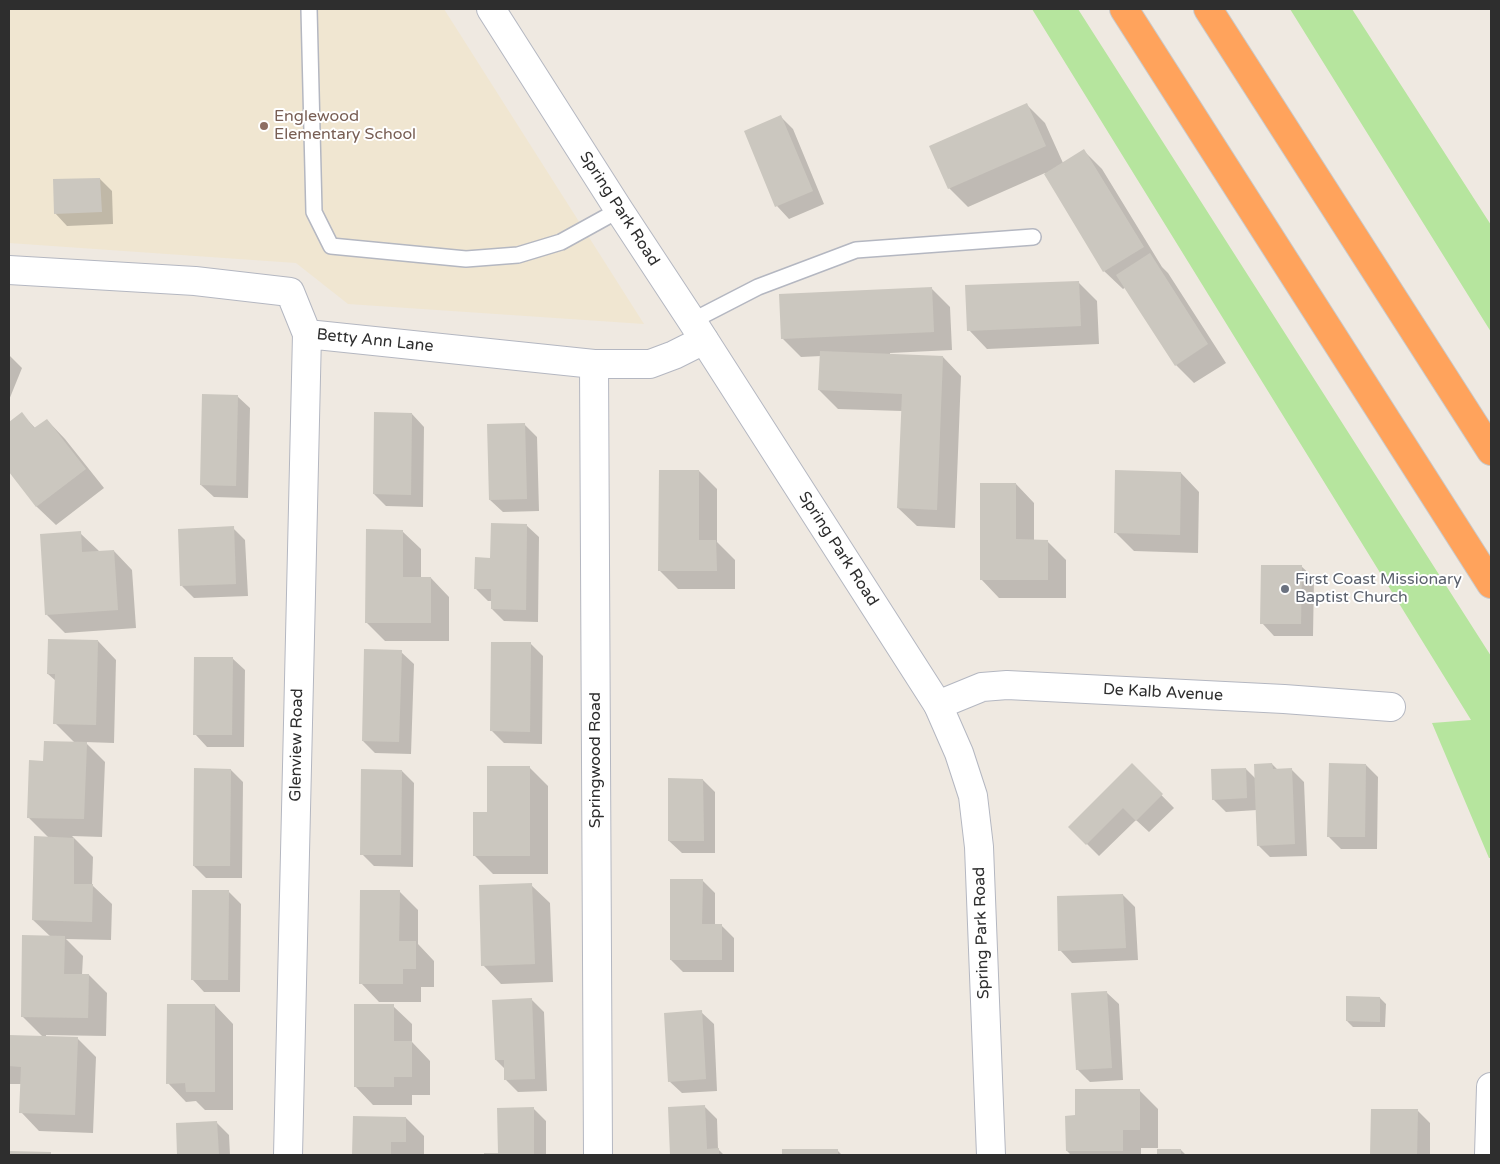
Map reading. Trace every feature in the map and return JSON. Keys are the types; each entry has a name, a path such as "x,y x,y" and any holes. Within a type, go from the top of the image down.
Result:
{"highway":[{"path":"1124,9 1491,584"},
{"path":"1208,9 1491,451"}],"street":[{"name":"Spring Park Road","path":"491,9 618,210 698,330 938,705 959,753 972,796 979,847 991,1155"},
{"name":"Betty Ann Lane","path":"9,270 195,281 290,292 307,334 594,364 650,364 674,355 698,330"},
{"name":"Glenview Road","path":"288,1155 307,334"},
{"name":"Springwood Road","path":"594,364 598,1155"},
{"name":"De Kalb Avenue","path":"938,705 982,687 1007,685 1391,706"},
{"path":"1489,1155 1491,1087"}],"lane":[{"path":"309,9 314,212 331,246 466,259 518,255 561,242 618,210"},
{"path":"698,330 758,287 856,250 1033,237"}],"shaded area":[{"name":"Englewood Elementary School","path":"9,9 444,9 644,324 348,304 296,263 9,243"}],"green space":[{"path":"1032,9 1078,9 1491,656 1491,858 1489,858 1432,723 1471,720"},
{"path":"1290,9 1352,9 1491,225 1491,332"}],"building":[{"path":"1027,103 1046,146 948,189 929,146"},
{"path":"781,115 813,191 775,207 744,131"},
{"path":"1084,149 1144,247 1103,272 1044,174"},
{"path":"100,178 102,212 54,214 53,179"},
{"path":"1150,253 1208,344 1175,366 1116,275"},
{"path":"1079,281 1081,326 967,331 965,285"},
{"path":"932,287 934,332 781,339 779,294"},
{"path":"820,351 943,356 937,510 897,508 902,394 818,390"},
{"path":"202,394 238,395 236,486 200,485"},
{"path":"22,412 34,428 47,419 86,469 36,507 9,472 9,422"},
{"path":"374,412 412,413 411,495 373,494"},
{"path":"525,423 527,499 489,500 487,424"},
{"path":"659,470 699,470 699,540 716,540 717,571 658,571"},
{"path":"1115,470 1181,472 1180,535 1114,533"},
{"path":"980,483 1016,483 1016,539 1048,540 1048,580 980,580"},
{"path":"491,523 527,524 526,610 491,609 491,589 474,589 475,557 490,558"},
{"path":"234,526 236,584 180,586 178,529"},
{"path":"366,529 403,530 403,577 431,577 431,623 365,623"},
{"path":"81,531 82,552 114,550 118,610 45,615 40,534"},
{"path":"1261,565 1302,565 1301,624 1260,624"},
{"path":"48,639 98,640 96,725 53,724 55,674 47,674"},
{"path":"491,642 531,642 530,732 490,731"},
{"path":"364,649 402,650 399,742 362,741"},
{"path":"194,657 233,657 232,735 193,735"},
{"path":"44,741 87,742 84,819 27,818 29,760 43,761"},
{"path":"1132,763 1163,794 1136,821 1123,808 1086,845 1068,827"},
{"path":"1272,763 1273,769 1292,768 1295,844 1257,846 1254,764"},
{"path":"1329,763 1366,764 1365,837 1327,837"},
{"path":"487,766 530,766 530,856 473,856 473,812 487,812"},
{"path":"194,768 231,769 230,866 193,866"},
{"path":"1246,768 1247,798 1212,800 1211,769"},
{"path":"361,769 402,770 401,855 360,855"},
{"path":"668,778 703,779 704,841 668,841"},
{"path":"34,836 74,838 74,884 93,884 92,922 32,920"},
{"path":"670,879 703,879 702,924 722,924 722,960 670,960"},
{"path":"532,883 535,964 481,966 479,885"},
{"path":"192,890 229,890 228,980 191,980"},
{"path":"360,890 400,890 399,941 416,941 416,969 403,969 403,984 359,984"},
{"path":"1123,894 1126,948 1058,951 1057,896"},
{"path":"22,935 65,936 64,974 89,974 88,1018 21,1017"},
{"path":"1107,991 1112,1068 1076,1070 1071,993"},
{"path":"1346,996 1380,997 1380,1022 1346,1021"},
{"path":"532,998 535,1079 504,1080 504,1060 495,1060 492,1000"},
{"path":"167,1004 215,1004 215,1092 186,1092 185,1083 166,1084"},
{"path":"354,1004 394,1004 394,1041 412,1041 412,1077 394,1077 394,1087 354,1087"},
{"path":"702,1010 706,1079 668,1082 664,1013"},
{"path":"9,1035 78,1037 75,1115 19,1113 21,1067 9,1066"},
{"path":"1075,1089 1140,1089 1140,1130 1123,1130 1123,1151 1066,1151 1065,1116 1075,1115"},
{"path":"705,1105 707,1149 719,1148 719,1155 670,1155 668,1107"},
{"path":"534,1107 534,1155 484,1155 484,1153 498,1153 497,1108"},
{"path":"1371,1109 1418,1109 1417,1155 1370,1155"},
{"path":"353,1116 406,1117 406,1142 391,1142 391,1155 352,1155"},
{"path":"217,1121 219,1155 177,1155 176,1123"},
{"path":"782,1149 838,1149 838,1155 782,1155"},
{"path":"1157,1149 1181,1149 1181,1155 1157,1155"},
{"path":"9,1151 51,1152 51,1155 9,1155"}],"place":[{"name":"Englewood Elementary School","path":"264,126"},
{"name":"First Coast Missionary Baptist Church","path":"1285,589"}]}
